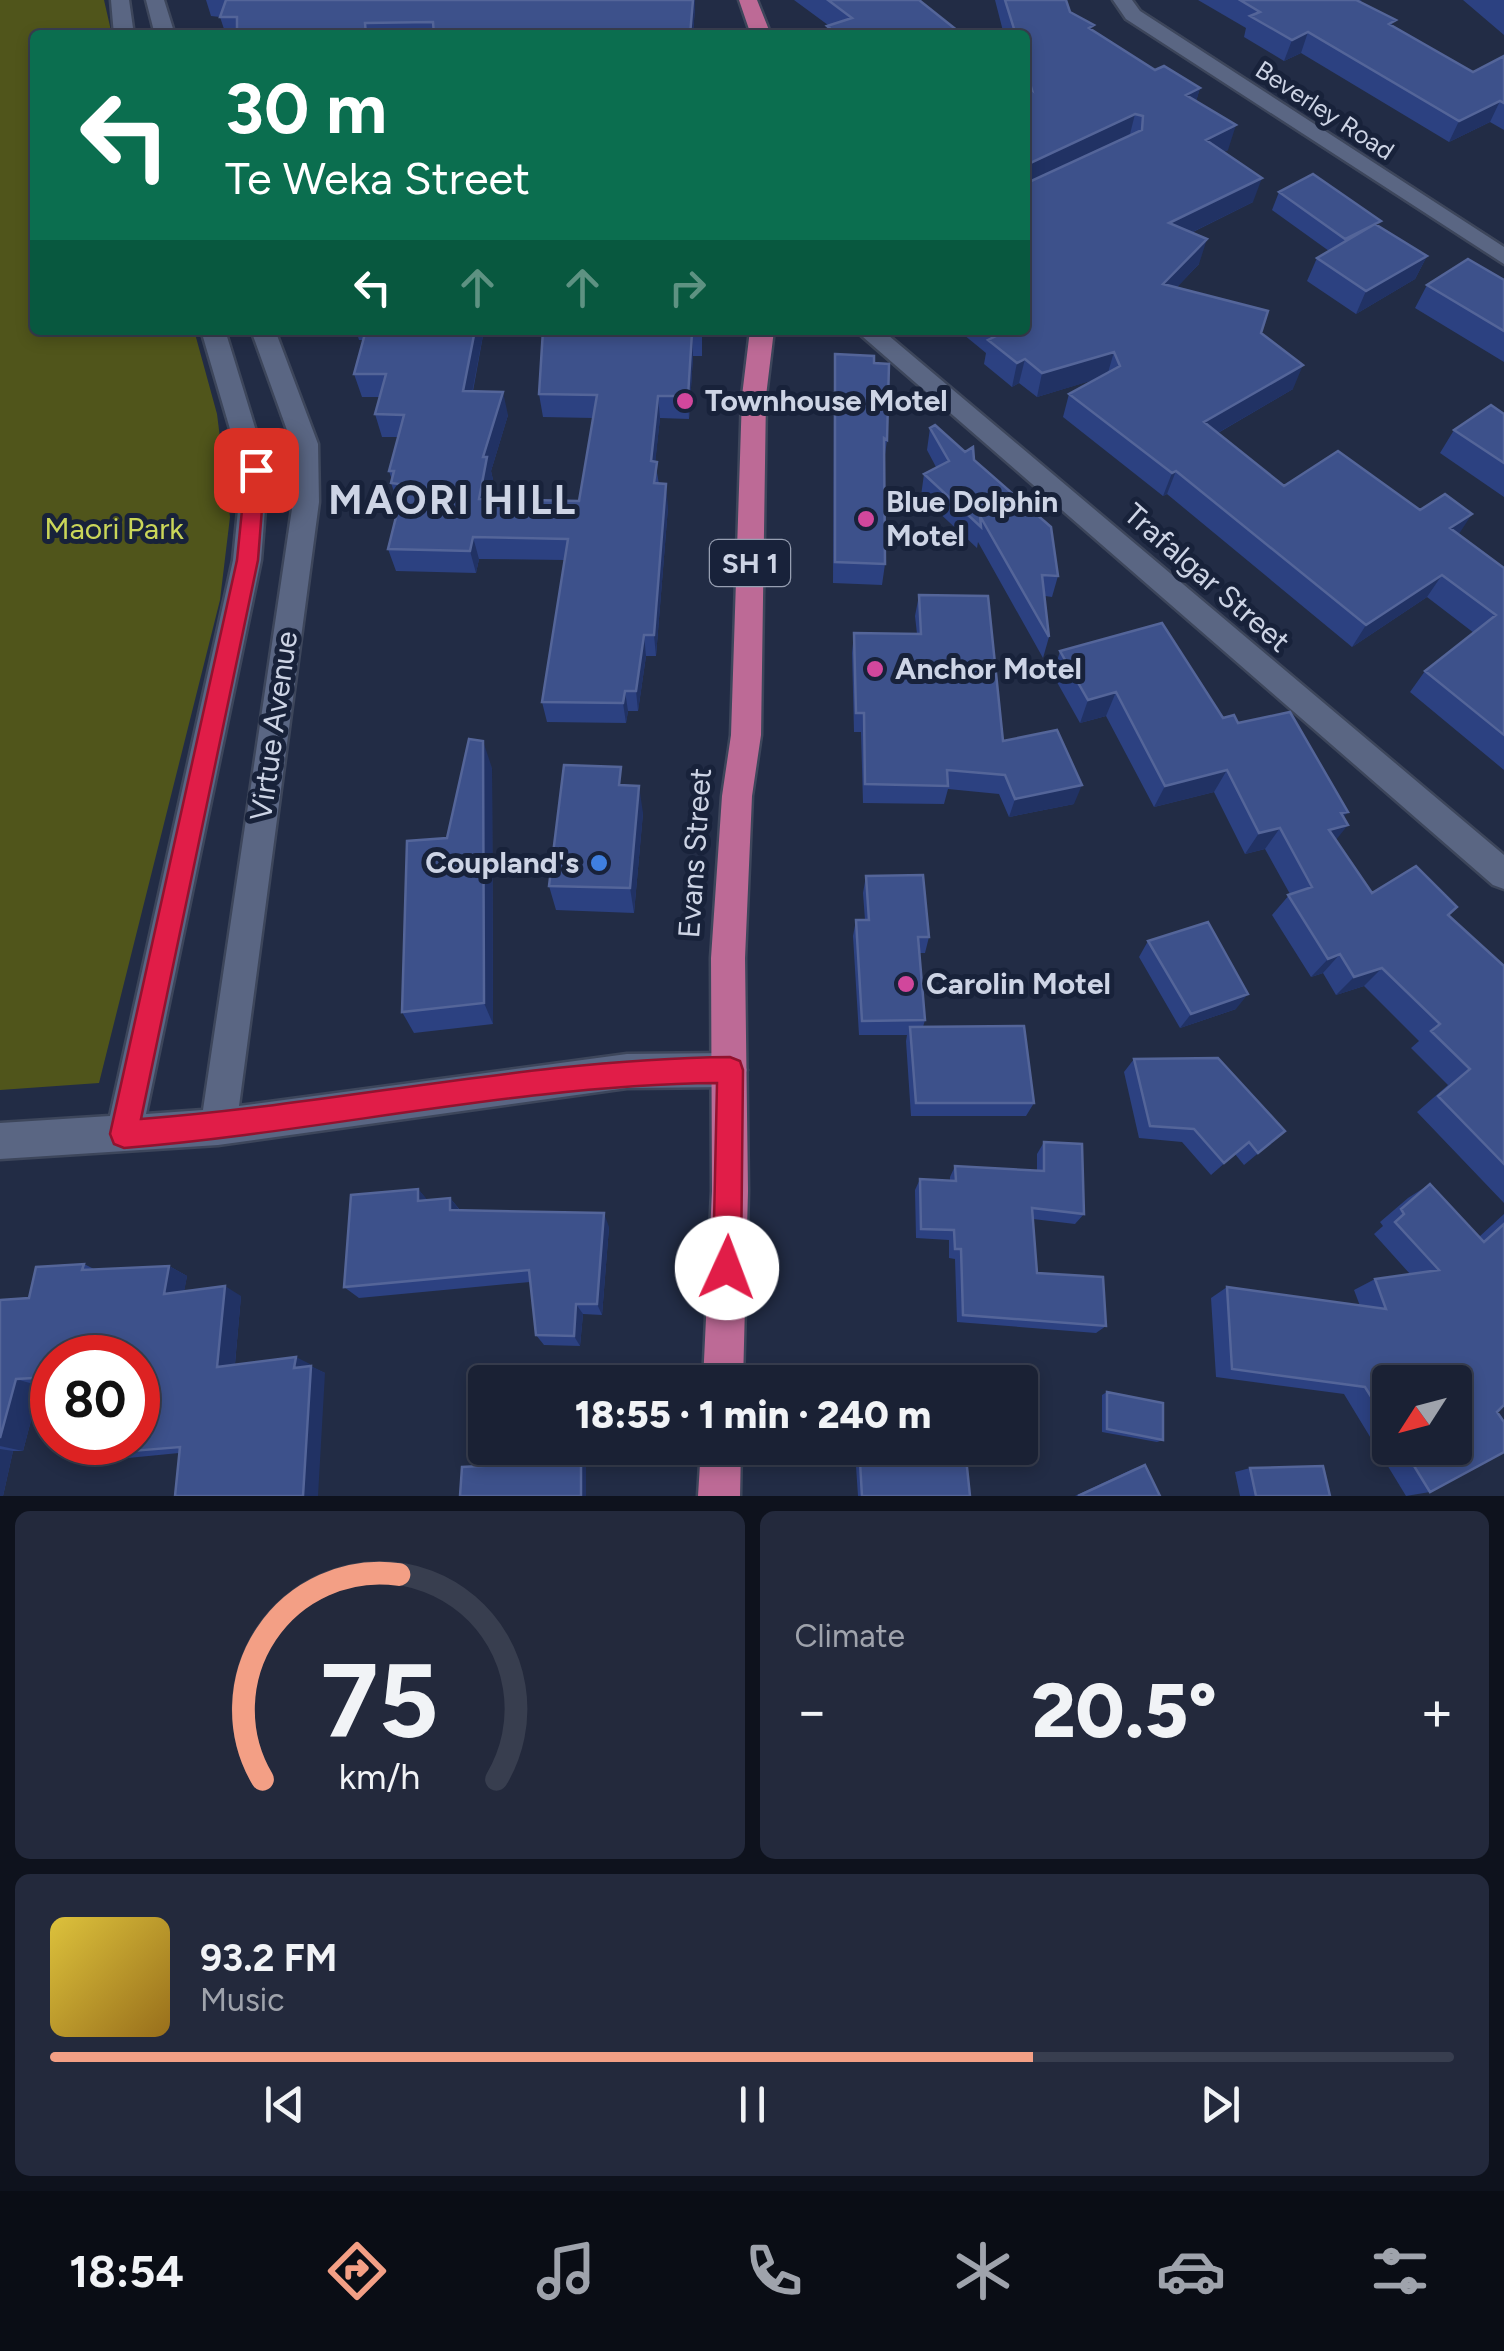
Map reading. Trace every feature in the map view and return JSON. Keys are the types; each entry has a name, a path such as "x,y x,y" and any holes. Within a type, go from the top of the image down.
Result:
{"highway":[{"path":"748,0 759,30"},
{"name":"Evans Street","path":"723,1365 730,1070 728,958 737,796 746,735 754,396 761,335"},
{"path":"719,1496 720,1465"}],"street":[{"path":"120,0 123,30"},
{"path":"155,0 164,30"},
{"name":"Beverley Road","path":"1122,0 1134,15 1265,105 1504,257"},
{"name":"Virtue Avenue","path":"124,1134 248,560 256,470 215,335"},
{"name":"Virtue Avenue","path":"218,1127 306,502 304,444 265,335"},
{"name":"Trafalgar Street","path":"873,335 1504,875"},
{"path":"0,1141 218,1127 627,1071 730,1070"}],"green space":[{"name":"Maori Park","path":"0,0 104,0 111,30 30,30 30,335 195,335 217,414 230,517 220,600 99,1083 0,1090"}],"building":[{"path":"226,0 693,0 690,30 434,30 433,22 365,23 366,30 237,30 237,17 220,17"},
{"path":"828,0 919,0 957,30 832,30 827,26 852,18"},
{"path":"1005,0 1066,0 1070,12 1094,25 1089,28 1155,70 1164,66 1200,88 1186,95 1236,125 1206,140 1262,178 1169,223 1207,239 1163,284 1268,311 1261,333 1303,365 1204,422 1284,486 1338,451 1420,510 1445,494 1472,514 1450,528 1504,568 1504,735 1425,671 1496,615 1442,575 1366,625 1176,471 1172,473 1069,394 1120,366 1114,352 1042,373 1025,359 1017,363 988,340 998,335 1030,335 1030,182 1142,130 1143,116 1135,114 1030,163 1030,30 1014,30"},
{"path":"1240,0 1356,0 1396,20 1389,24 1473,72 1504,56 1504,103 1500,101 1459,121 1308,32 1292,40 1250,16 1260,12"},
{"path":"1313,174 1381,221 1345,239 1279,192"},
{"path":"1375,224 1427,256 1366,291 1317,258"},
{"path":"1468,259 1504,280 1504,331 1427,285"},
{"path":"365,335 474,335 463,391 503,392 483,457 487,457 479,499 579,501 597,395 539,394 543,335 692,335 688,396 658,396 651,461 657,462 654,483 666,484 654,635 644,635 636,691 625,691 623,703 542,702 568,539 473,537 470,551 388,549 402,493 397,492 399,484 391,483 394,471 389,471 404,415 375,414 386,374 354,374"},
{"path":"835,354 874,356 874,363 889,364 887,440 884,438 885,564 835,562"},
{"path":"1491,405 1504,414 1504,463 1454,430"},
{"path":"935,425 965,452 973,447 974,460 1051,527 1058,576 1042,575 1049,637 980,516 981,527 924,474 949,461 930,428"},
{"path":"919,595 988,596 1003,741 1057,730 1082,785 1015,799 1005,775 947,770 948,786 865,784 864,713 856,713 854,633 921,634"},
{"path":"1162,623 1223,718 1234,715 1238,723 1290,712 1348,812 1341,813 1348,825 1329,830 1372,893 1416,866 1457,907 1448,915 1504,966 1504,1164 1438,1096 1470,1069 1431,1031 1440,1024 1382,968 1354,977 1340,954 1328,959 1288,895 1312,887 1280,828 1259,833 1227,770 1165,786 1116,692 1088,700 1060,651"},
{"path":"469,739 483,741 484,1003 402,1012 407,841 447,838"},
{"path":"564,765 621,767 619,785 639,786 630,888 549,886"},
{"path":"923,875 929,937 918,937 925,1020 862,1021 856,920 869,920 866,876"},
{"path":"1208,922 1248,994 1191,1014 1148,941"},
{"path":"1024,1026 1034,1103 916,1103 910,1027"},
{"path":"1218,1058 1285,1131 1258,1153 1249,1142 1224,1163 1194,1129 1150,1126 1134,1059"},
{"path":"1044,1142 1082,1144 1084,1214 1032,1208 1037,1273 1103,1277 1106,1326 963,1315 961,1249 955,1249 954,1230 921,1229 920,1179 956,1181 955,1166 1044,1171"},
{"path":"1430,1184 1484,1242 1504,1224 1504,1405 1497,1412 1504,1422 1504,1452 1430,1492 1413,1465 1472,1465 1472,1365 1372,1365 1372,1398 1365,1387 1232,1369 1227,1287 1386,1309 1375,1279 1439,1270 1395,1222 1404,1214 1401,1209"},
{"path":"418,1189 418,1201 450,1198 450,1210 604,1213 597,1304 576,1304 574,1336 536,1335 529,1270 344,1287 351,1195"},
{"path":"84,1264 82,1270 169,1266 164,1294 225,1286 217,1367 296,1357 294,1368 311,1366 303,1496 175,1496 180,1447 160,1449 160,1335 30,1335 30,1378 16,1379 0,1438 0,1300 29,1298 36,1267"},
{"path":"1107,1392 1163,1403 1163,1440 1107,1429"},
{"path":"581,1465 581,1496 460,1496 462,1467"},
{"path":"860,1465 967,1465 970,1496 862,1496"},
{"path":"1145,1465 1160,1496 1078,1496"},
{"path":"1323,1466 1330,1496 1256,1496 1250,1468"}],"place":[{"name":"Townhouse Motel","path":"685,401"},
{"name":"Blue Dolphin Motel","path":"866,519"},
{"name":"Anchor Motel","path":"875,669"},
{"name":"Coupland's","path":"599,863"},
{"name":"Carolin Motel","path":"906,984"}],"district":[{"name":"MAORI HILL","path":"453,500"}],"route":[{"path":"256,470 248,560 124,1134 218,1127 627,1071 730,1070 727,1268"}]}
